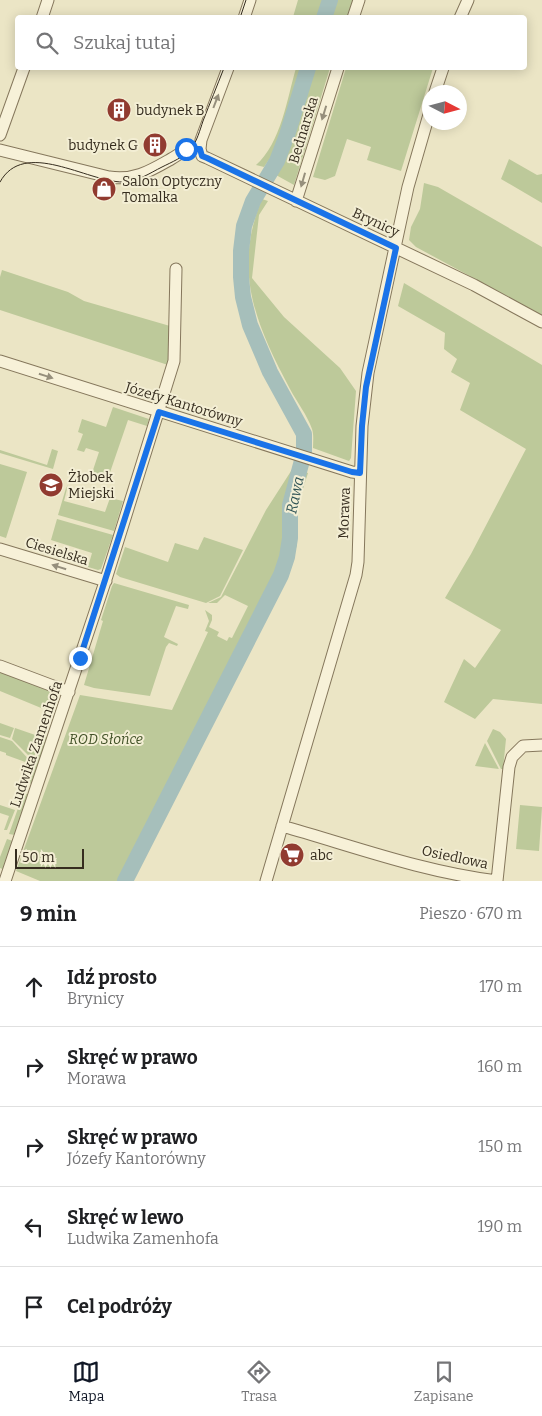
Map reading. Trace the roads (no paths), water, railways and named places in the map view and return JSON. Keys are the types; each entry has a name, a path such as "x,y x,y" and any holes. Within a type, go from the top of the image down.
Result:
{"street":[{"path":"43,15 48,0"},
{"path":"245,15 250,0"},
{"path":"354,15 359,0"},
{"path":"461,15 468,0"},
{"path":"23,70 0,134 0,150 124,179 140,175 186,149 200,149 201,140 227,70"},
{"name":"Bednarska","path":"296,201 337,70"},
{"path":"437,85 442,70"},
{"name":"Morawa","path":"266,881 356,575 362,426 367,380 411,174 424,130"},
{"name":"Brynicy","path":"200,149 202,156 474,285 542,322"},
{"name":"Ludwika Zamenhofa","path":"5,881 106,581 174,361 176,269"},
{"name":"Józefy Kantorówny","path":"0,361 360,473"},
{"name":"Ciesielska","path":"0,549 106,581"},
{"path":"0,666 69,692"},
{"name":"Osiedlowa","path":"282,826 435,871 497,881 509,767 512,757 523,746 542,745"}],"waterway":[{"name":"Rawa","path":"325,15 330,0"},
{"name":"Rawa","path":"125,881 281,575 287,557 290,538 290,505 304,453 304,434 270,372 250,325 243,297 241,251 244,226 253,201 277,161 307,70"}],"tram line":[{"path":"241,15 246,0"},
{"path":"0,182 11,169 24,163 57,166 108,180 123,182 138,179 178,159 191,149 195,143 223,70"}],"place":[{"name":"budynek B","path":"119,110"},
{"name":"budynek G","path":"155,145"},
{"name":"Salon Optyczny Tomalka","path":"104,189"},
{"name":"Żłobek Miejski","path":"51,485"},
{"name":"abc","path":"292,855"}],"park label":[{"name":"ROD Słońce","path":"106,739"}]}
